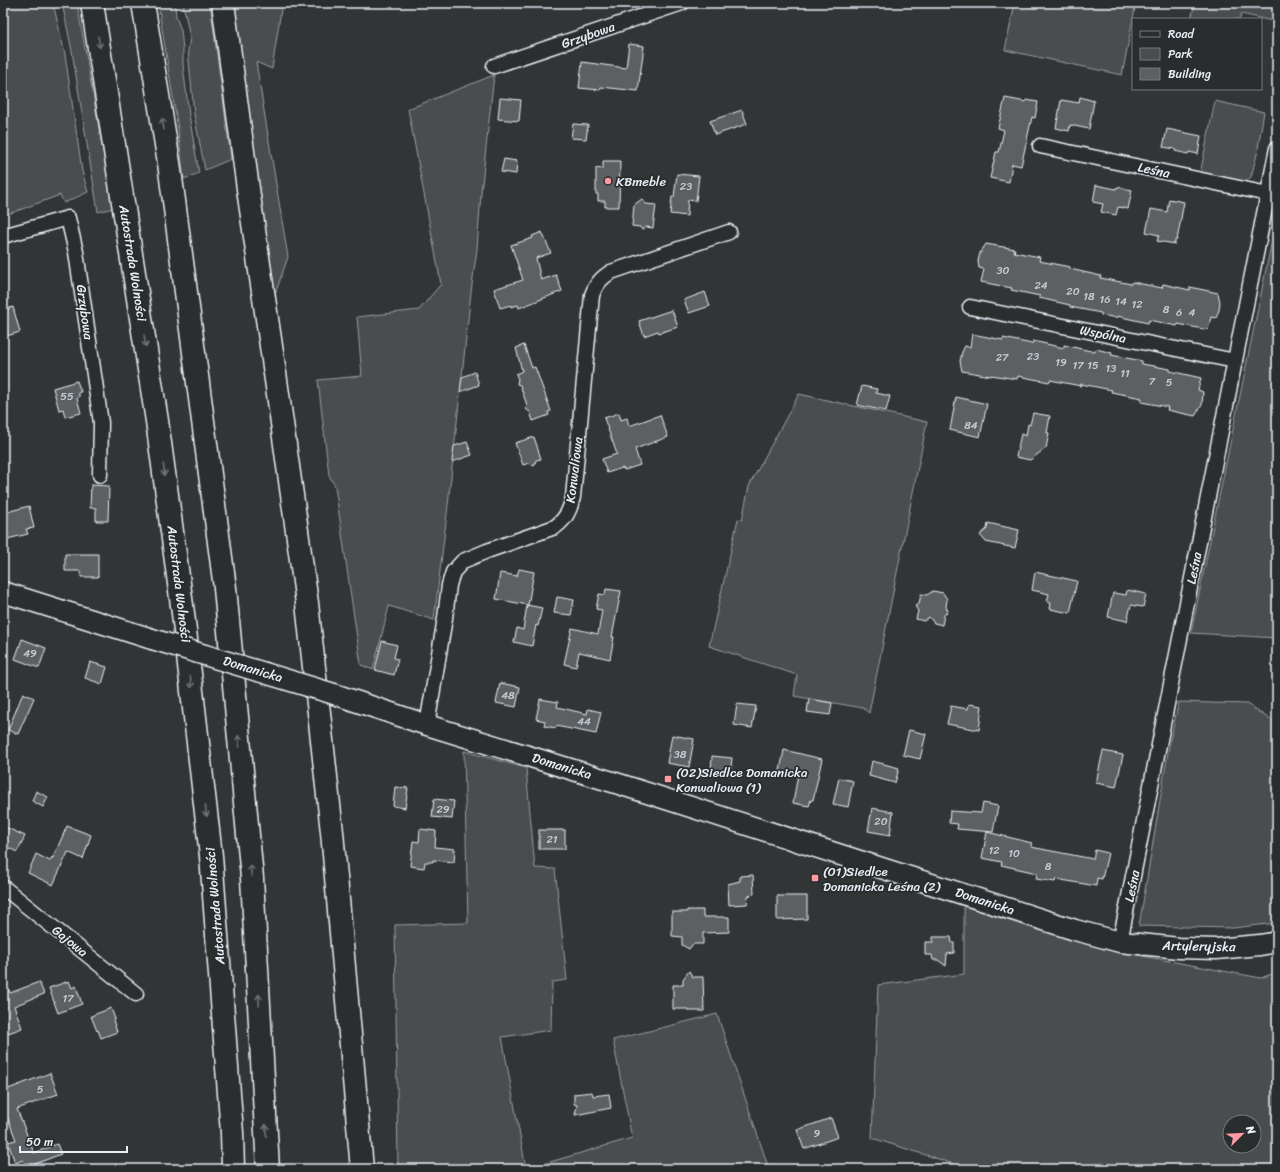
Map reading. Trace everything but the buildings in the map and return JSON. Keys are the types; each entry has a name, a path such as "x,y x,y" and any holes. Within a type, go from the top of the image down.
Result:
{"main road":[{"name":"Autostrada Wolności","path":"92,3 157,421 183,613 211,856 232,1133 233,1169"},
{"path":"143,3 169,163 225,588 252,878 268,1169"},
{"path":"222,3 278,387 307,603 332,832 362,1169"}],"street":[{"name":"Grzybowa","path":"494,66 682,3"},
{"name":"Leśna","path":"1040,146 1268,194"},
{"name":"Leśna","path":"1120,942 1277,148"},
{"name":"Grzybowa","path":"3,236 68,218 76,252 101,423 100,475"},
{"name":"Konwaliowa","path":"427,725 449,585 453,572 463,561 555,527 561,523 570,508 573,497 592,295 596,284 611,272 729,232"},
{"name":"Wspólna","path":"970,307 1235,361"},
{"name":"Domanicka","path":"3,592 334,694 427,725 619,784 1075,930 1120,942"},
{"name":"Gajowa","path":"3,887 136,994"},
{"name":"Artyleryjska","path":"1120,942 1179,948 1216,949 1260,946 1277,942"}],"green space":[{"path":"3,3 53,3 65,54 82,171 88,192 64,203 60,195 3,216"},
{"path":"62,3 77,3 113,208 98,212 72,51"},
{"path":"158,3 175,3 176,17 181,30 183,65 189,115 199,173 184,179 178,129"},
{"path":"183,3 210,3 231,159 205,170 194,114 188,50 190,38"},
{"path":"233,3 282,3 272,69 256,62 288,257 273,300 264,226"},
{"path":"1015,3 1136,3 1122,75 1005,50"},
{"path":"1193,3 1277,3 1277,22 1241,14 1240,18 1191,18 1195,4"},
{"path":"494,75 481,193 477,249 434,620 389,606 373,670 361,665 335,486 329,475 318,380 362,376 357,317 419,310 441,284 408,109"},
{"path":"1215,101 1264,112 1257,154 1251,177 1243,184 1200,174"},
{"path":"1277,216 1277,638 1191,633"},
{"path":"799,394 927,422 869,713 863,708 794,696 797,675 709,646 738,519 742,520 749,486"},
{"path":"1179,702 1247,704 1277,724 1277,923 1233,928 1139,926 1170,740"},
{"path":"464,751 526,768 535,868 555,869 567,980 552,982 551,1030 502,1037 526,1169 398,1169 395,925 468,923"},
{"path":"964,902 1137,955 1261,978 1277,972 1277,1169 970,1169 872,1138 878,985 964,974"},
{"path":"717,1014 769,1169 526,1169 632,1138 613,1040"}],"place":[{"name":"KBmeble","path":"608,181"},
{"name":"(02)Siedlce Domanicka Konwaliowa (1)","path":"668,779"},
{"name":"(01)Siedlce Domanicka Leśna (2)","path":"815,878"}]}
